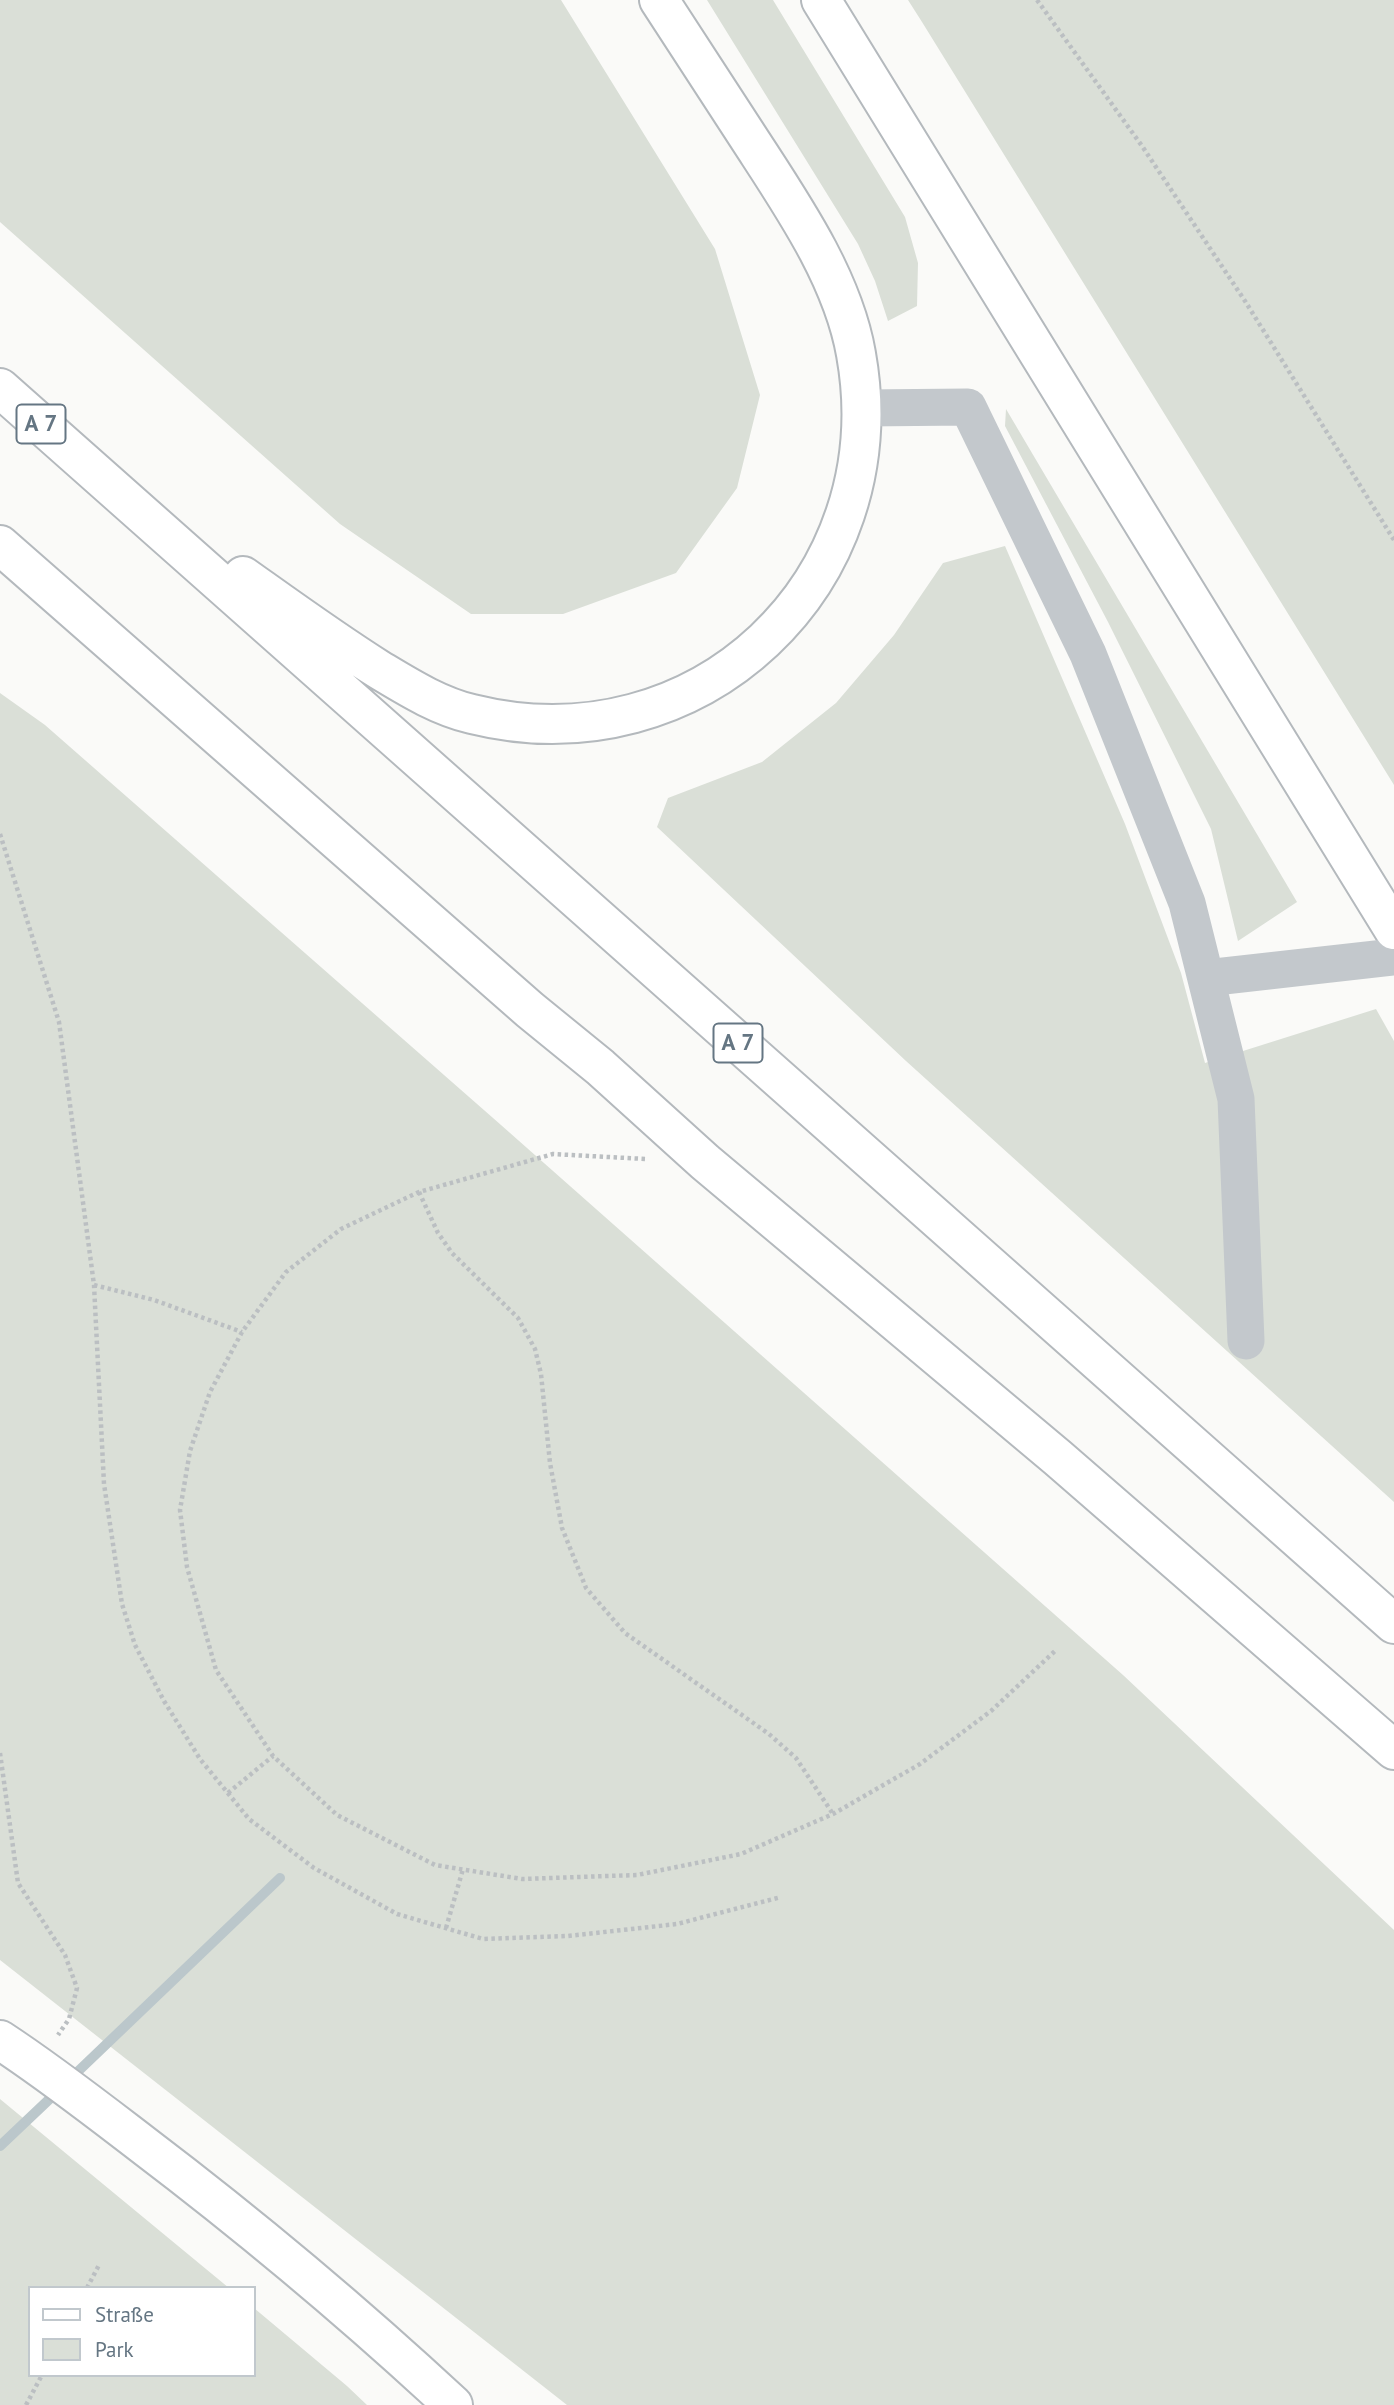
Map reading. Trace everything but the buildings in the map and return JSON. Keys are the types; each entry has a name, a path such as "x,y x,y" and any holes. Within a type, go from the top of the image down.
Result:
{"main road":[{"path":"82,461 344,647 417,693 470,714 527,724 585,724 641,712 694,691 743,660 785,620 819,574 844,522 859,466 863,408 856,351 838,296 808,232 659,0"},
{"path":"821,0 1394,930"},
{"name":"A 7","path":"0,388 1394,1624"},
{"path":"0,545 530,1010 600,1067 705,1162 1058,1458 1394,1750"},
{"path":"0,2040 39,2065 193,2183 368,2327 453,2405"}],"lane":[{"path":"863,408 968,407 1088,654 1187,903 1236,1099 1246,1341"},
{"path":"1206,978 1394,957"}],"path":[{"path":"1037,0 1142,146 1245,301 1394,540"},
{"path":"0,834 59,1022 93,1285 104,1484 122,1604 135,1645 164,1701 200,1759 249,1819 314,1868 397,1914 483,1939 568,1936 677,1924 781,1897"},
{"path":"705,1162 553,1154 419,1192 341,1229 318,1246 286,1272 242,1332 206,1404 190,1451 180,1510 187,1567 216,1670 273,1756 337,1815 435,1865 522,1879 637,1875 741,1854 833,1814 920,1765 990,1711 1056,1650"},
{"path":"419,1192 438,1233 452,1253 519,1318 535,1349 541,1374 550,1463 562,1528 586,1588 625,1633 769,1734 796,1758 833,1814"},
{"path":"93,1285 154,1300 242,1332"},
{"path":"0,1753 18,1883 65,1955 77,1988 69,2020 39,2065"},
{"path":"228,1793 273,1756"},
{"path":"446,1928 463,1870"},
{"path":"88,2286 99,2265"},
{"path":"26,2405 41,2377"}],"green space":[{"path":"0,0 561,0 715,249 760,395 737,488 676,573 563,614 471,614 340,524 0,222"},
{"path":"707,0 773,0 905,217 918,263 917,306 888,321 875,281 858,244"},
{"path":"908,0 1394,0 1394,785 922,22"},
{"path":"1006,409 1297,902 1238,941 1211,829 1108,622 1005,426"},
{"path":"1005,546 1125,824 1181,973 1205,1063 1376,1009 1394,1041 1394,1502 906,1061 657,827 668,798 762,762 836,703 894,635 943,563"},
{"path":"0,693 45,725 1123,1675 1394,1930 1394,2405 567,2405 0,1960"},
{"path":"0,2099 227,2286 28,2286 28,2377 256,2377 256,2310 367,2405 0,2405"}],"waterway":[{"path":"70,2079 280,1878"},
{"path":"0,2146 58,2091"}]}
